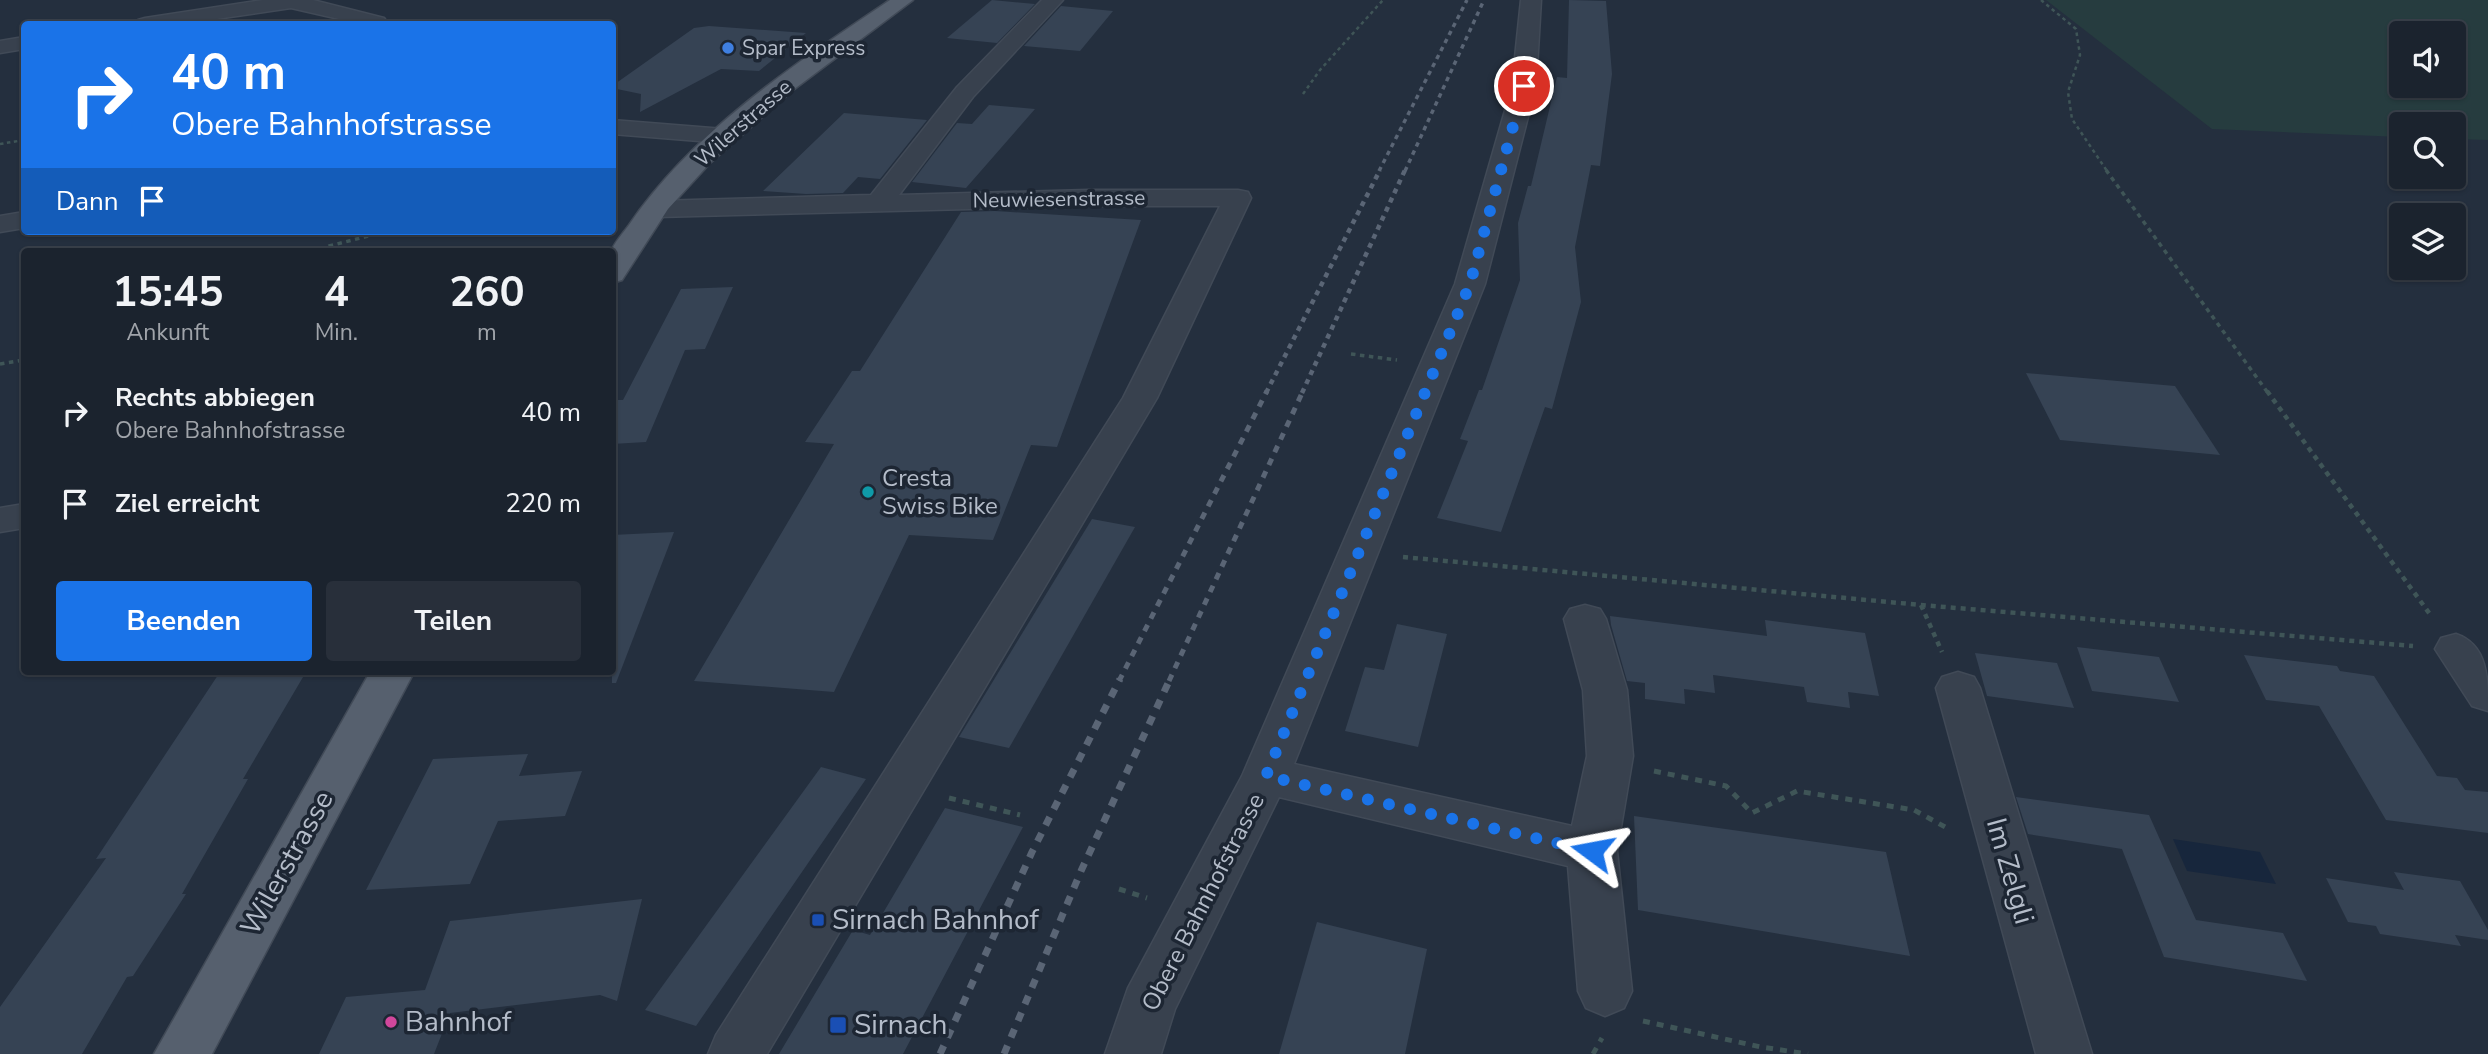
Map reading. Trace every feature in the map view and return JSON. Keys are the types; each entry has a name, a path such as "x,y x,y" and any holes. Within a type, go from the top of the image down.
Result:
{"main road":[{"name":"Wilerstrasse","path":"616,267 639,230 675,184 724,136 781,88 903,0"},
{"name":"Wilerstrasse","path":"182,1054 390,675"}],"street":[{"path":"880,202 965,92 1053,0"},
{"name":"Obere Bahnhofstrasse","path":"1133,1054 1148,1006 1266,776 1470,284 1524,86 1531,0"},
{"path":"165,21 298,1 373,21"},
{"path":"0,47 21,44"},
{"path":"616,127 724,136"},
{"name":"Neuwiesenstrasse","path":"657,209 880,202 1238,198 1140,398 900,786"},
{"path":"0,224 21,220"},
{"path":"0,520 21,516"},
{"path":"1585,620 1605,690 1610,757 1592,851 1618,1005"},
{"path":"2456,649 2488,695"},
{"name":"Im Zelgli","path":"1958,688 2064,1054"},
{"path":"1266,776 1592,851"},
{"path":"736,1054 900,786"}],"path":[{"path":"1303,94 1320,70 1383,0"},
{"path":"2041,0 2076,29 2080,55 2068,92 2072,119 2132,208 2412,591"},
{"path":"0,144 21,140"},
{"path":"326,248 372,235"},
{"path":"0,364 21,360"},
{"path":"1357,552 1921,605 2456,649"},
{"path":"1921,605 1958,688"},
{"path":"1647,770 1726,786 1752,813 1797,791 1914,810 1963,837 2003,846"},
{"path":"900,786 1020,815"},
{"path":"1618,1005 1761,1047 1808,1054"}],"green space":[{"path":"2046,0 2488,0 2488,140 2466,139 2466,112 2389,112 2389,136 2212,129"}],"water":[{"path":"2173,839 2260,852 2276,884 2187,871"}],"building":[{"path":"992,0 1035,4 997,43 947,38"},
{"path":"1569,0 1606,1 1612,74 1600,166 1591,165 1575,247 1581,302 1552,409 1545,407 1501,532 1437,518 1468,441 1460,439 1479,390 1482,390 1520,280 1518,223 1528,186 1531,186 1557,77 1567,78"},
{"path":"1061,6 1113,11 1080,51 1024,46"},
{"path":"709,26 806,33 759,71 721,69 640,112 641,94 616,89 616,83 694,28"},
{"path":"989,105 1035,109 966,188 912,182 957,123 972,124"},
{"path":"844,113 927,120 880,179 858,177 843,193 763,191"},
{"name":"Cresta Swiss Bike","path":"995,211 1141,220 1057,447 1031,445 993,540 909,535 834,692 694,681 834,444 805,442 852,371 860,371 961,212"},
{"path":"733,287 705,349 685,350 646,442 616,444 616,400 623,400 681,289"},
{"path":"2026,373 2175,386 2220,455 2060,440"},
{"path":"1092,519 1135,527 1009,748 959,737"},
{"path":"674,532 616,683 612,683 612,675 616,675 616,535"},
{"path":"1610,616 1767,636 1765,620 1865,633 1879,696 1848,692 1850,708 1807,702 1804,687 1713,675 1715,693 1684,689 1685,704 1645,699 1645,683 1627,681"},
{"path":"1397,624 1447,634 1418,747 1345,731 1365,667 1384,670"},
{"path":"2077,647 2159,657 2179,702 2092,691"},
{"path":"1975,653 2057,663 2074,708 1987,696"},
{"path":"2244,655 2337,666 2340,671 2374,676 2437,776 2457,778 2465,790 2488,792 2488,833 2386,820 2319,706 2266,700"},
{"path":"218,675 304,675 243,779 248,779 182,894 186,894 133,976 127,977 82,1054 0,1054 0,1007 106,858 96,859"},
{"path":"528,754 519,776 582,771 565,816 498,821 470,884 366,890 433,759"},
{"path":"821,767 866,779 696,1026 645,1010"},
{"path":"2016,797 2149,815 2196,920 2283,933 2307,981 2164,957 2122,849 2028,834"},
{"path":"945,808 1023,827 903,1054 779,1054 853,930 870,935"},
{"path":"1634,816 1886,852 1910,956 1638,910"},
{"path":"2394,872 2460,881 2488,930 2488,940 2455,935 2461,946 2380,934 2376,926 2348,922 2326,878 2404,890"},
{"path":"642,899 617,1001 600,995 450,1013 434,1054 319,1054 346,997 425,990 450,921"},
{"path":"1317,922 1427,949 1405,1054 1279,1054"}],"railway":[{"path":"1379,171 1467,0"},
{"path":"1405,171 1484,0"},
{"path":"1266,393 1380,170"},
{"path":"1302,393 1405,170"},
{"path":"1119,681 1267,391"},
{"path":"1169,681 1303,391"},
{"path":"940,1054 1032,852 1120,679"},
{"path":"1004,1054 1081,871 1170,679"}],"place":[{"name":"Spar Express","path":"728,48"},
{"name":"Cresta Swiss Bike","path":"868,492"},
{"name":"Sirnach Bahnhof","path":"818,920"},
{"name":"Bahnhof","path":"391,1022"},
{"name":"Sirnach","path":"838,1025"}],"route":[{"path":"1524,86 1470,284 1266,776 1592,851"}]}
